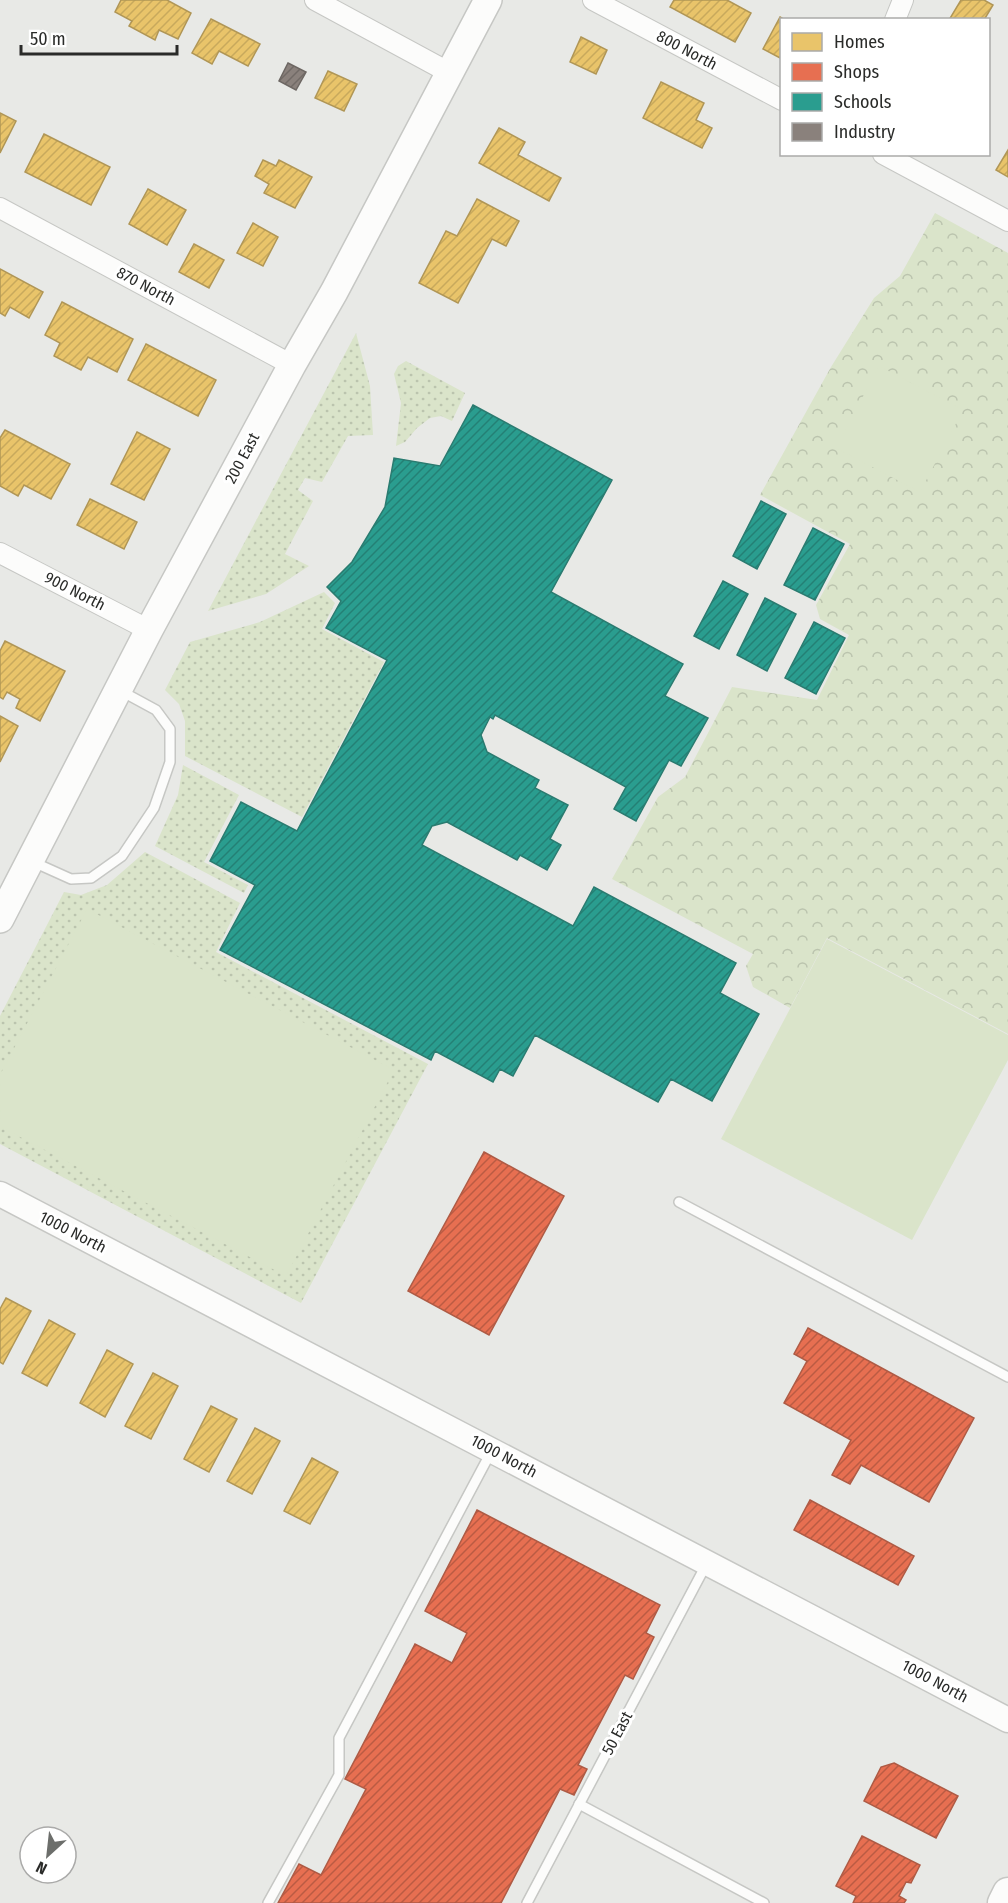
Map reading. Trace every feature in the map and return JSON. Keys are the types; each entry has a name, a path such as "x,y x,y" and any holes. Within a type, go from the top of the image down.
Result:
{"main road":[{"name":"200 East","path":"0,919 149,630 334,292 489,0"},
{"path":"1003,1903 1008,1893"}],"street":[{"path":"315,0 450,73"},
{"name":"800 North","path":"593,0 780,99"},
{"path":"896,18 903,0"},
{"path":"887,156 1008,221"},
{"name":"870 North","path":"0,208 292,365"},
{"name":"900 North","path":"0,553 149,630"},
{"name":"1000 North","path":"0,1194 1008,1720"}],"lane":[{"path":"29,860 71,879 91,878 122,856 154,808 170,762 170,729 156,710 119,690"},
{"path":"679,1202 1008,1377"},
{"path":"268,1903 339,1775 339,1738 492,1450"},
{"name":"50 East","path":"527,1903 707,1562"},
{"path":"579,1804 764,1903"}],"green space":[{"path":"935,213 1008,253 1008,1034 827,938 790,1008 753,987 746,966 753,954 612,879 658,797 685,777 732,687 817,700 849,635 820,619 816,605 850,544 760,495 831,367 874,298 900,276"},
{"path":"356,333 370,386 373,435 348,436 322,482 305,478 298,490 313,501 285,554 309,566 266,594 208,611"},
{"path":"406,361 465,393 452,421 441,416 430,418 405,442 396,446 401,403 394,374 398,366"},
{"path":"879,366 963,410 920,492 836,448"},
{"path":"324,592 335,603 322,629 384,662 302,817 185,756 185,721 179,704 165,690 190,642 260,622"},
{"path":"183,765 239,795 204,862 248,885 244,893 155,846 178,795"},
{"path":"145,852 240,903 216,952 428,1064 301,1303 0,1144 0,1016 64,892 81,895 107,885"},
{"path":"87,909 394,1070 286,1276 1,1127 0,1075"},
{"path":"827,939 1008,1035 1008,1060 912,1240 721,1139"}],"building: Homes":[{"path":"121,0 167,0 191,13 178,39 159,30 155,40 129,26 132,21 115,12"},
{"path":"674,0 727,0 751,13 735,42 670,7"},
{"path":"961,0 984,0 993,5 985,18 950,18"},
{"path":"780,17 780,58 763,49"},
{"path":"211,19 260,44 248,66 219,51 212,64 192,53"},
{"path":"581,37 607,50 596,74 570,62"},
{"path":"328,71 357,84 344,111 315,98"},
{"path":"661,82 704,103 696,120 712,128 702,148 643,118"},
{"path":"0,113 16,121 0,153"},
{"path":"499,128 525,142 518,155 561,178 549,201 479,163"},
{"path":"44,134 110,167 91,205 25,172"},
{"path":"1008,150 1008,177 996,170"},
{"path":"263,160 276,166 279,160 312,177 295,208 264,193 269,184 255,176"},
{"path":"148,189 186,210 167,245 129,224"},
{"path":"477,199 519,221 506,246 492,239 458,303 419,283 446,231 457,236"},
{"path":"253,223 278,237 263,266 237,253"},
{"path":"194,244 224,260 209,288 179,272"},
{"path":"0,269 43,292 29,318 10,307 5,316 0,313"},
{"path":"62,302 133,339 117,372 88,357 81,370 54,356 60,343 45,335"},
{"path":"146,344 216,380 198,416 128,380"},
{"path":"5,430 70,464 51,499 24,485 18,496 0,486 0,438"},
{"path":"137,432 170,449 144,500 111,484"},
{"path":"90,499 137,522 124,549 77,525"},
{"path":"5,641 65,671 40,721 16,708 20,699 7,692 3,699 0,697 0,651"},
{"path":"0,716 18,726 0,762"},
{"path":"6,1298 31,1311 3,1364 0,1362 0,1309"},
{"path":"49,1320 75,1334 47,1386 22,1373"},
{"path":"107,1350 133,1364 105,1417 80,1403"},
{"path":"153,1373 178,1386 151,1439 125,1426"},
{"path":"211,1406 237,1419 209,1472 184,1459"},
{"path":"255,1428 280,1441 252,1494 227,1481"},
{"path":"312,1458 338,1472 310,1524 284,1511"}],"building: Shops":[{"path":"484,1152 564,1196 489,1335 408,1291"},
{"path":"808,1328 974,1418 929,1502 861,1465 850,1484 832,1475 851,1440 784,1403 807,1361 794,1354"},
{"path":"810,1500 914,1556 898,1585 794,1530"},
{"path":"477,1510 660,1605 646,1633 654,1637 633,1679 625,1675 578,1765 587,1769 574,1795 560,1789 501,1903 278,1903 299,1864 321,1875 366,1789 345,1779 415,1644 452,1663 467,1633 425,1611"},
{"path":"894,1763 958,1796 936,1838 864,1801 881,1767"},
{"path":"862,1836 920,1865 911,1883 906,1882 899,1896 906,1900 904,1903 853,1903 856,1896 836,1886"}],"building: Schools":[{"path":"473,405 612,480 551,592 683,664 665,696 708,718 681,766 669,760 636,821 614,809 626,787 495,715 493,719 490,717 481,735 487,752 539,780 535,788 568,805 550,839 561,845 547,870 520,855 517,860 447,822 432,826 422,845 573,926 594,887 736,963 720,993 759,1014 712,1101 671,1079 658,1102 535,1035 513,1076 500,1069 493,1082 435,1051 431,1060 220,950 255,885 210,861 241,802 297,831 387,660 326,628 341,601 327,587 352,562 385,507 394,458 440,466"},
{"path":"761,501 786,514 757,569 733,556"},
{"path":"813,528 844,544 815,600 784,585"},
{"path":"723,581 748,594 719,649 694,636"},
{"path":"765,598 796,614 767,671 737,655"},
{"path":"814,622 845,638 816,694 785,678"}],"building: Industry":[{"path":"288,63 306,72 296,90 279,81"}]}
